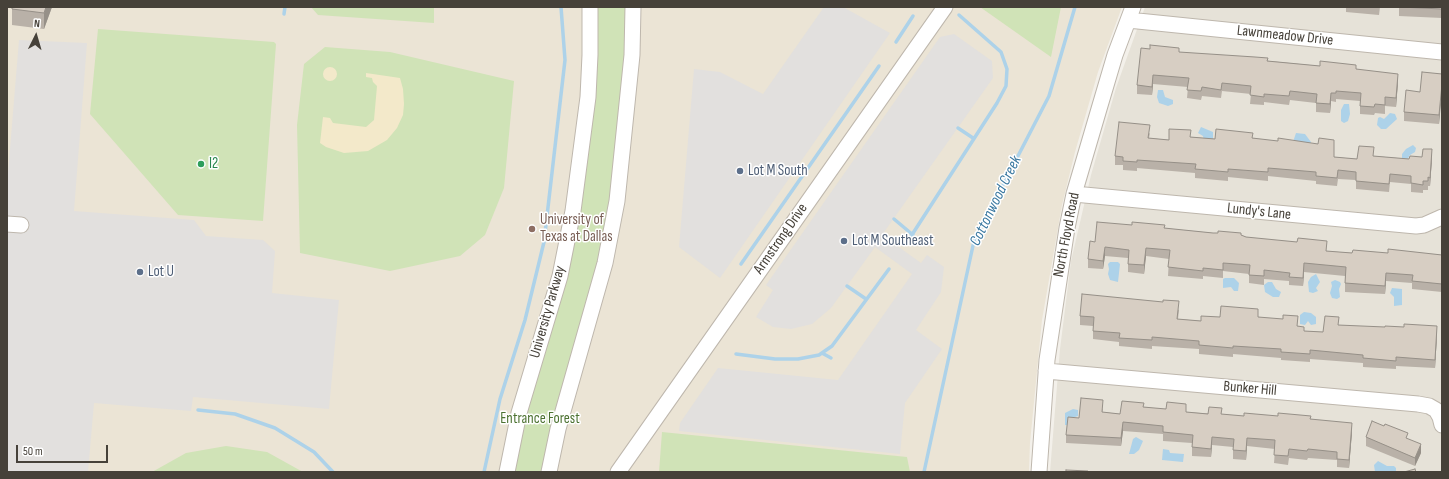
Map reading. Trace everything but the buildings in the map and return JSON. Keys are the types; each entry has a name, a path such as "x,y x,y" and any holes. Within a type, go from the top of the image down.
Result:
{"street":[{"name":"University Parkway","path":"507,472 519,413 560,276 573,212 588,97 590,7"},
{"path":"549,472 558,429 605,263 617,201 632,55 633,7"},
{"name":"Armstrong Drive","path":"618,472 945,7"},
{"name":"Lawnmeadow Drive","path":"1131,14 1442,52"},
{"name":"North Floyd Road","path":"1039,472 1046,371 1057,284 1074,194 1115,55 1131,14"},
{"name":"Lundy's Lane","path":"1074,194 1416,226 1424,225 1442,217"},
{"name":"Bunker Hill","path":"1046,371 1418,404 1429,406 1436,410 1442,425"}],"shaded area":[{"name":"University of Texas at Dallas","path":"7,7 1122,7 1098,72 1075,152 1062,205 1042,320 1030,443 1029,472 7,472"},
{"name":"Lot M South","path":"824,7 843,7 890,33 720,278 679,247 694,69 720,72 763,94"},
{"path":"1145,7 1442,7 1442,472 1050,472 1060,349 1071,261 1091,175 1116,88"},
{"name":"Lot M Southeast","path":"954,34 992,61 993,78 882,235 921,263 927,255 944,267 941,292 916,330 942,349 905,403 900,454 679,431 680,423 718,368 838,380 912,274 875,247 831,308 812,324 791,329 773,327 756,317 773,290 766,285 940,37"},
{"name":"Lot U","path":"19,40 87,43 74,211 194,220 206,236 263,240 275,251 272,293 339,300 329,409 193,397 191,411 94,403 88,472 7,472 7,185"}],"green space":[{"path":"311,7 434,7 434,23 318,15"},
{"name":"Entrance Forest","path":"597,7 627,7 624,81 611,202 592,290 544,472 514,472 525,415 583,193 598,55"},
{"path":"980,7 1061,7 1051,57"},
{"name":"I2","path":"98,29 274,42 276,44 263,221 178,215 90,114"},
{"path":"325,47 390,52 514,81 504,188 485,235 460,256 390,271 300,253 297,125 304,64"},
{"path":"662,432 907,457 910,472 659,472"},
{"path":"226,446 267,452 303,472 152,472 186,453"}],"sand":[{"path":"327,67 333,67 337,71 337,77 333,81 327,81 323,77 323,71"},
{"path":"366,73 400,78 403,89 404,104 403,115 397,128 387,140 368,151 344,153 326,147 320,143 323,117 330,118 333,123 366,127 374,120 377,86 373,82 372,78 366,77"}],"water":[{"path":"1158,90 1163,90 1165,97 1173,100 1173,104 1168,106 1159,103 1157,97"},
{"path":"1344,104 1349,104 1350,114 1348,121 1344,123 1341,121 1341,110"},
{"path":"1390,113 1395,114 1397,119 1386,129 1381,129 1377,125 1378,118 1380,117 1384,119"},
{"path":"1201,127 1213,132 1213,141 1204,141 1203,136 1198,133"},
{"path":"1296,133 1305,134 1311,142 1311,147 1293,142"},
{"path":"1413,145 1416,148 1415,152 1410,155 1407,160 1402,160 1402,154 1406,149"},
{"path":"1110,262 1118,262 1120,264 1118,282 1110,280 1108,274 1108,264"},
{"path":"1316,274 1320,282 1316,288 1318,291 1313,293 1309,292 1308,282 1311,277"},
{"path":"1234,278 1239,283 1238,291 1234,291 1231,287 1223,288 1223,279"},
{"path":"1335,280 1341,284 1339,289 1340,297 1337,299 1332,298 1330,293 1332,286 1331,282"},
{"path":"1268,282 1272,282 1276,289 1281,292 1279,297 1273,297 1265,292 1264,285"},
{"path":"1392,288 1402,289 1402,305 1394,306 1394,297 1390,293"},
{"path":"1304,312 1311,313 1316,317 1316,324 1311,325 1308,321 1305,325 1300,324 1300,315"},
{"path":"1073,409 1078,410 1078,416 1072,418 1075,426 1065,425 1065,413"},
{"path":"1136,437 1143,441 1139,450 1134,454 1129,454 1133,439"},
{"path":"1163,449 1169,450 1170,453 1184,454 1183,462 1162,460"},
{"path":"1378,461 1387,466 1394,466 1396,468 1396,472 1375,472 1374,465"}],"waterway":[{"path":"284,14 285,7"},
{"path":"484,472 500,399 525,320 544,242 565,60 561,7"},
{"name":"Cottonwood Creek","path":"924,472 974,241 1049,96 1075,7"},
{"path":"906,244 997,103 1006,86 1007,69 1001,52 959,15"},
{"path":"896,42 913,16"},
{"path":"741,264 879,66"},
{"path":"958,128 973,138"},
{"path":"894,219 913,235"},
{"path":"736,354 775,359 798,359 819,355 832,346 889,269"},
{"path":"847,286 866,299"},
{"path":"822,353 831,358"},
{"path":"198,410 235,414 275,428 314,452 333,472"}],"place":[{"name":"I2","path":"201,164"},
{"name":"Lot M South","path":"740,171"},
{"name":"University of Texas at Dallas","path":"532,229"},
{"name":"Lot M Southeast","path":"844,241"},
{"name":"Lot U","path":"140,272"}]}
